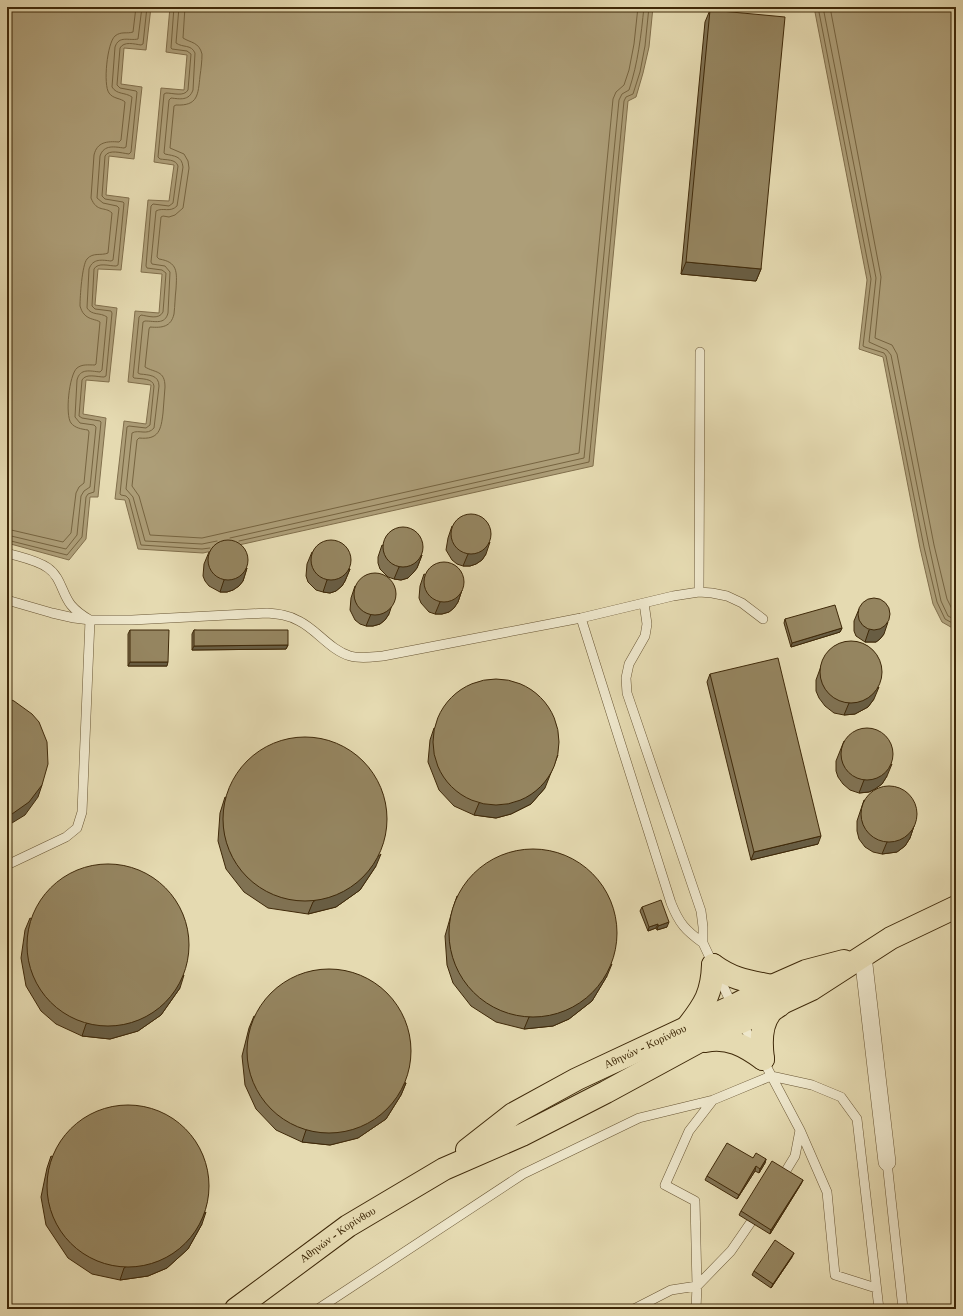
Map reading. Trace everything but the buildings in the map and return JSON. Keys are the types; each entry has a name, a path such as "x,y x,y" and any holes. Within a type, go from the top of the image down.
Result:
{"main road":[{"name":"Αθηνών - Κορίνθου","path":"236,1309 348,1226 444,1169 514,1114 578,1079 693,1034 776,995 812,989 891,938 956,907"},
{"path":"713,965 725,974 776,995 763,1028 761,1043 767,1068"},
{"path":"713,965 712,980 708,995 701,1008 693,1034 733,1042 749,1049 767,1068"}],"street":[{"path":"863,956 887,1162"}],"lane":[{"path":"699,592 700,352"},
{"path":"7,553 48,568 56,576 70,604 79,613 90,620"},
{"path":"7,600 52,613 90,620 132,620 267,613 284,615 300,621 332,646 348,655 364,658 383,656 581,618 699,592 727,596 742,603 763,619"},
{"path":"644,603 647,624 645,636 629,664 626,678 626,693 701,910 703,943 737,1014 800,1130 827,1192 835,1275 876,1288"},
{"path":"581,618 671,903 678,919 689,932 703,943"},
{"path":"7,865 66,837 77,828 82,812 90,620"},
{"path":"318,1309 522,1174 639,1118 713,1100 767,1068"},
{"path":"767,1068 841,1097 857,1119 879,1309"},
{"path":"696,1309 697,1286 695,1201 665,1185 689,1131 713,1100"},
{"path":"784,1174 795,1156 800,1130"},
{"path":"887,1162 903,1309"},
{"path":"634,1309 671,1290 697,1286 731,1250 751,1222"}],"water":[{"path":"7,7 151,7 146,50 124,48 121,84 142,87 134,159 109,156 106,195 129,198 121,270 98,269 95,305 117,308 109,382 86,380 83,414 106,418 98,497 90,497 86,539 69,560 7,543"},
{"path":"170,7 653,7 649,47 643,73 636,97 628,101 593,466 203,553 138,549 125,500 115,499 124,421 146,424 151,385 128,382 135,311 159,313 162,274 141,272 148,200 169,201 174,165 154,162 161,88 184,90 187,55 166,52"},
{"path":"814,7 956,7 956,630 942,622 933,604 920,548 883,357 859,349 867,280"}]}
